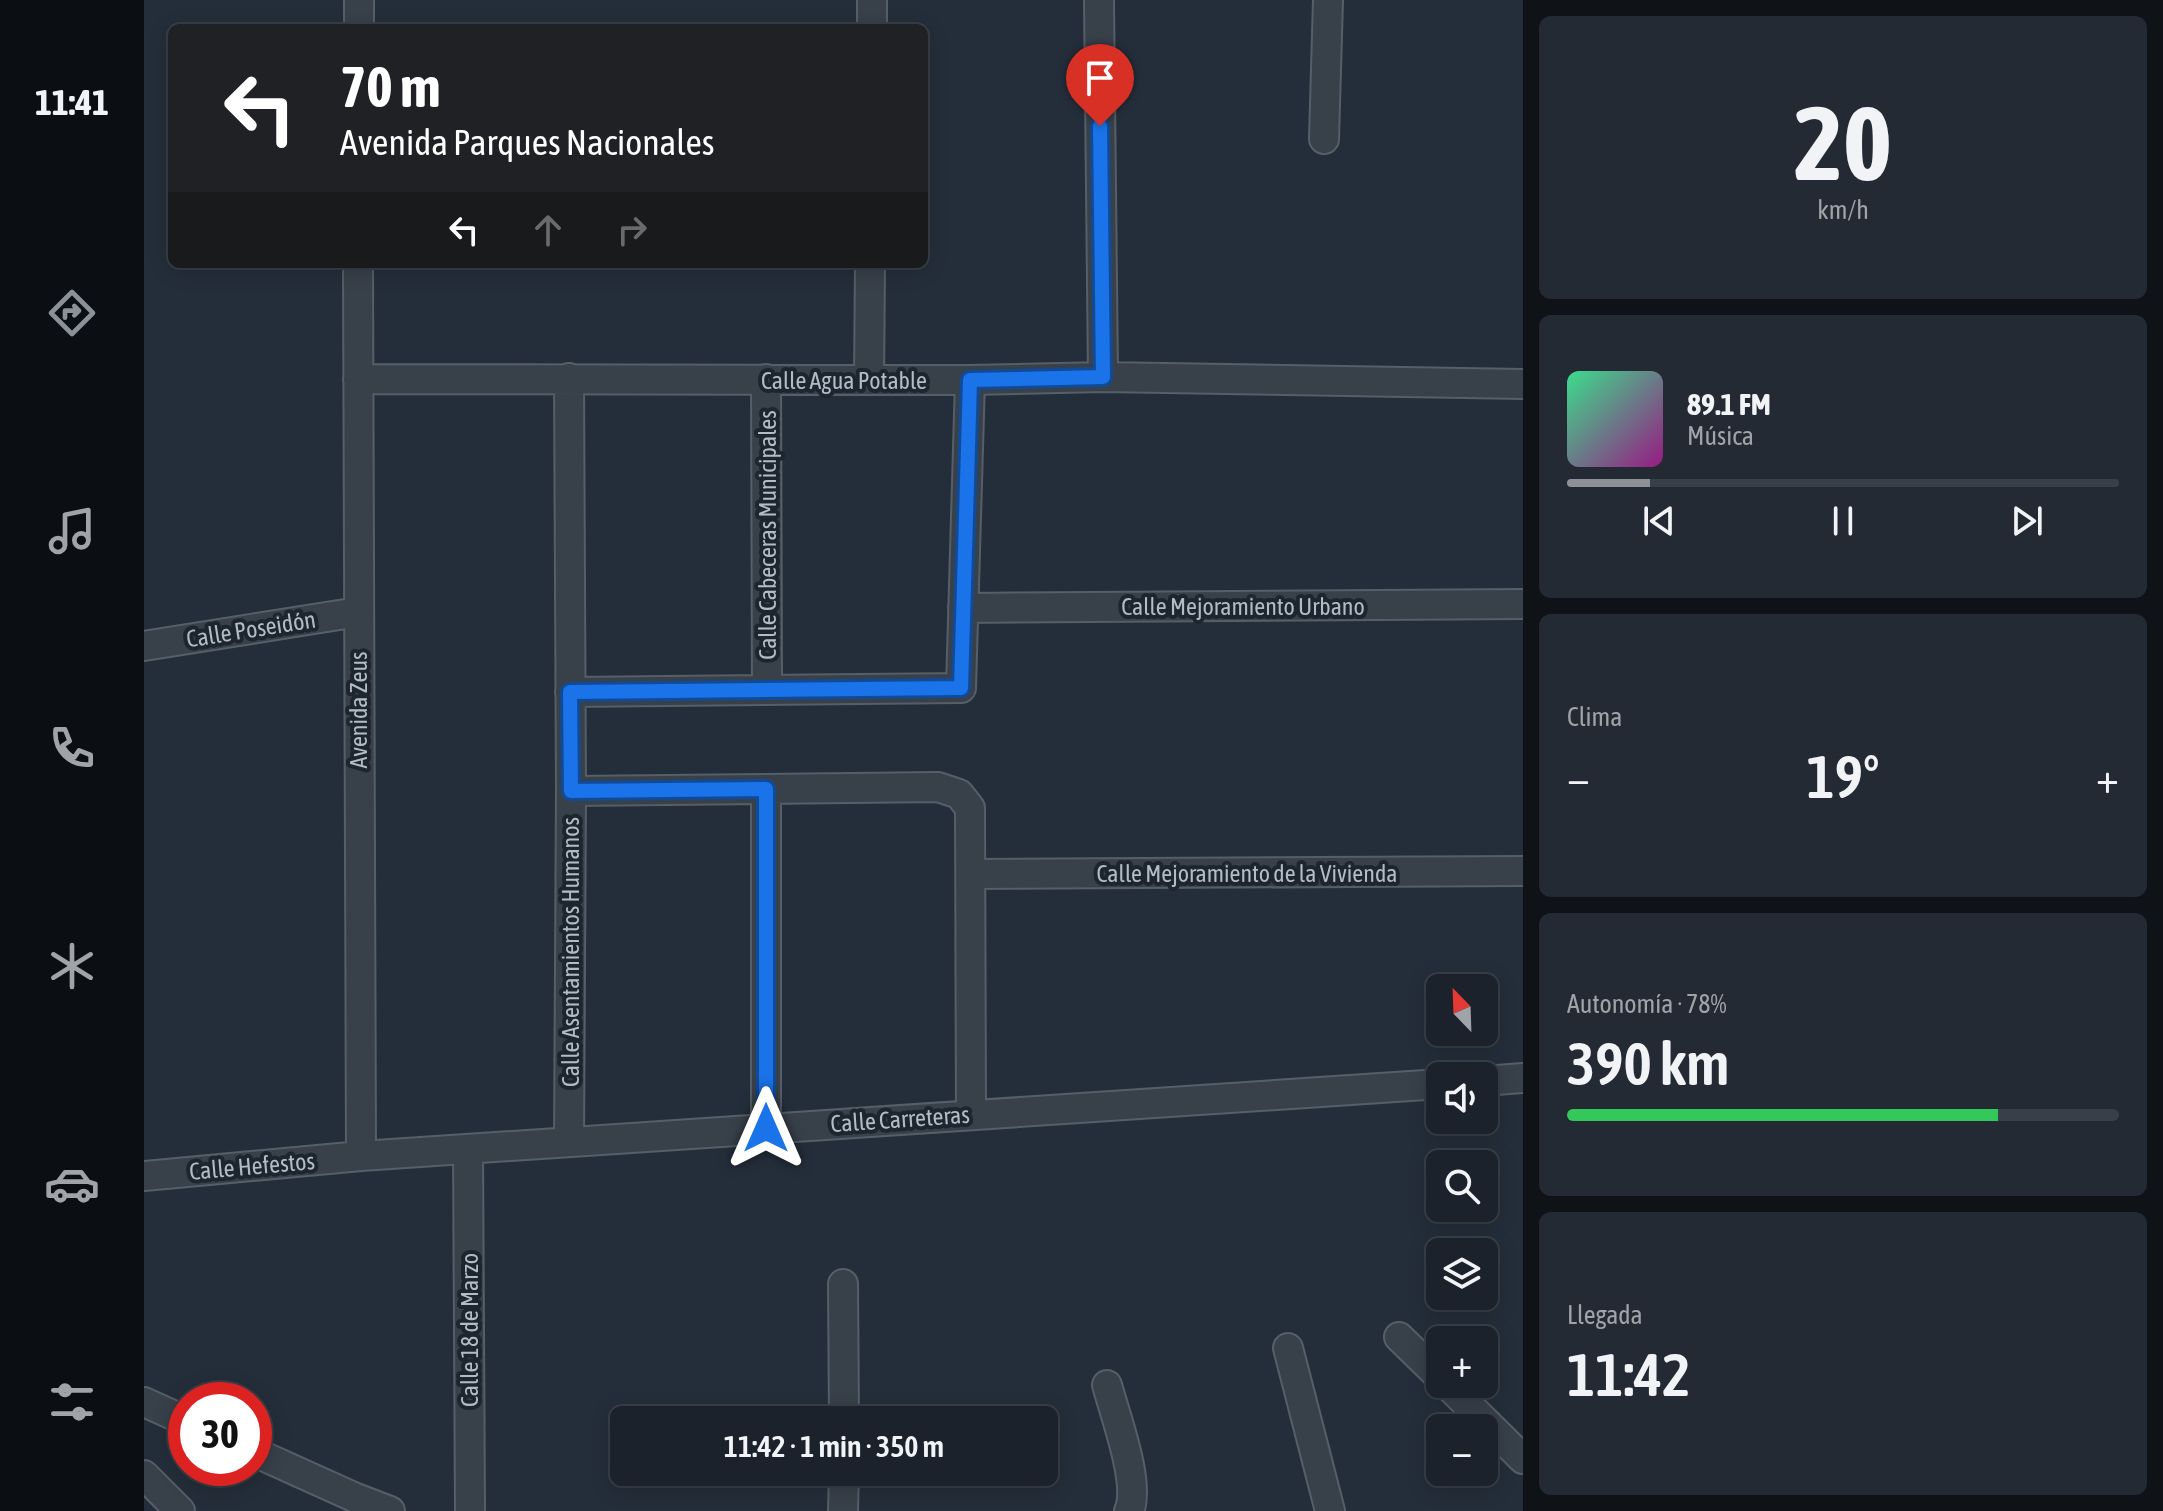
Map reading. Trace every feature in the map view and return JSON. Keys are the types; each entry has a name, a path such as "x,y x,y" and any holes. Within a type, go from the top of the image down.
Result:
{"street":[{"path":"359,0 359,24"},
{"path":"872,0 872,24"},
{"path":"1099,0 1103,377"},
{"path":"1324,139 1328,0"},
{"name":"Avenida Zeus","path":"358,268 361,1156"},
{"path":"869,380 870,268"},
{"name":"Calle Agua Potable","path":"358,379 970,380 1103,377 1523,384"},
{"name":"Calle Asentamientos Humanos","path":"569,378 569,1142"},
{"name":"Calle Cabeceras Municipales","path":"766,379 767,690"},
{"path":"570,692 961,688 970,380"},
{"name":"Calle Mejoramiento Urbano","path":"963,608 1523,604"},
{"name":"Calle Poseidón","path":"144,646 358,612"},
{"path":"571,791 938,787 959,794 970,808 971,1114"},
{"path":"766,789 766,1128"},
{"name":"Calle Mejoramiento de la Vivienda","path":"971,874 1523,871"},
{"path":"1498,1080 1523,1078"},
{"name":"Calle Carreteras","path":"361,1156 1426,1085"},
{"name":"Calle 18 de Marzo","path":"468,1149 470,1511"},
{"name":"Calle Hefestos","path":"144,1176 361,1156"},
{"path":"843,1284 844,1406"},
{"path":"1399,1337 1426,1363"},
{"path":"1288,1348 1330,1511"},
{"path":"1107,1385 1133,1483 1133,1502 1129,1511"},
{"path":"1461,1398 1523,1459"},
{"path":"144,1402 168,1413"},
{"path":"272,1461 354,1504 390,1511"},
{"path":"144,1475 180,1511"},
{"path":"843,1511 844,1486"}],"route":[{"path":"766,1128 766,789 571,791 570,692 961,688 970,380 1103,377 1100,126"}]}
